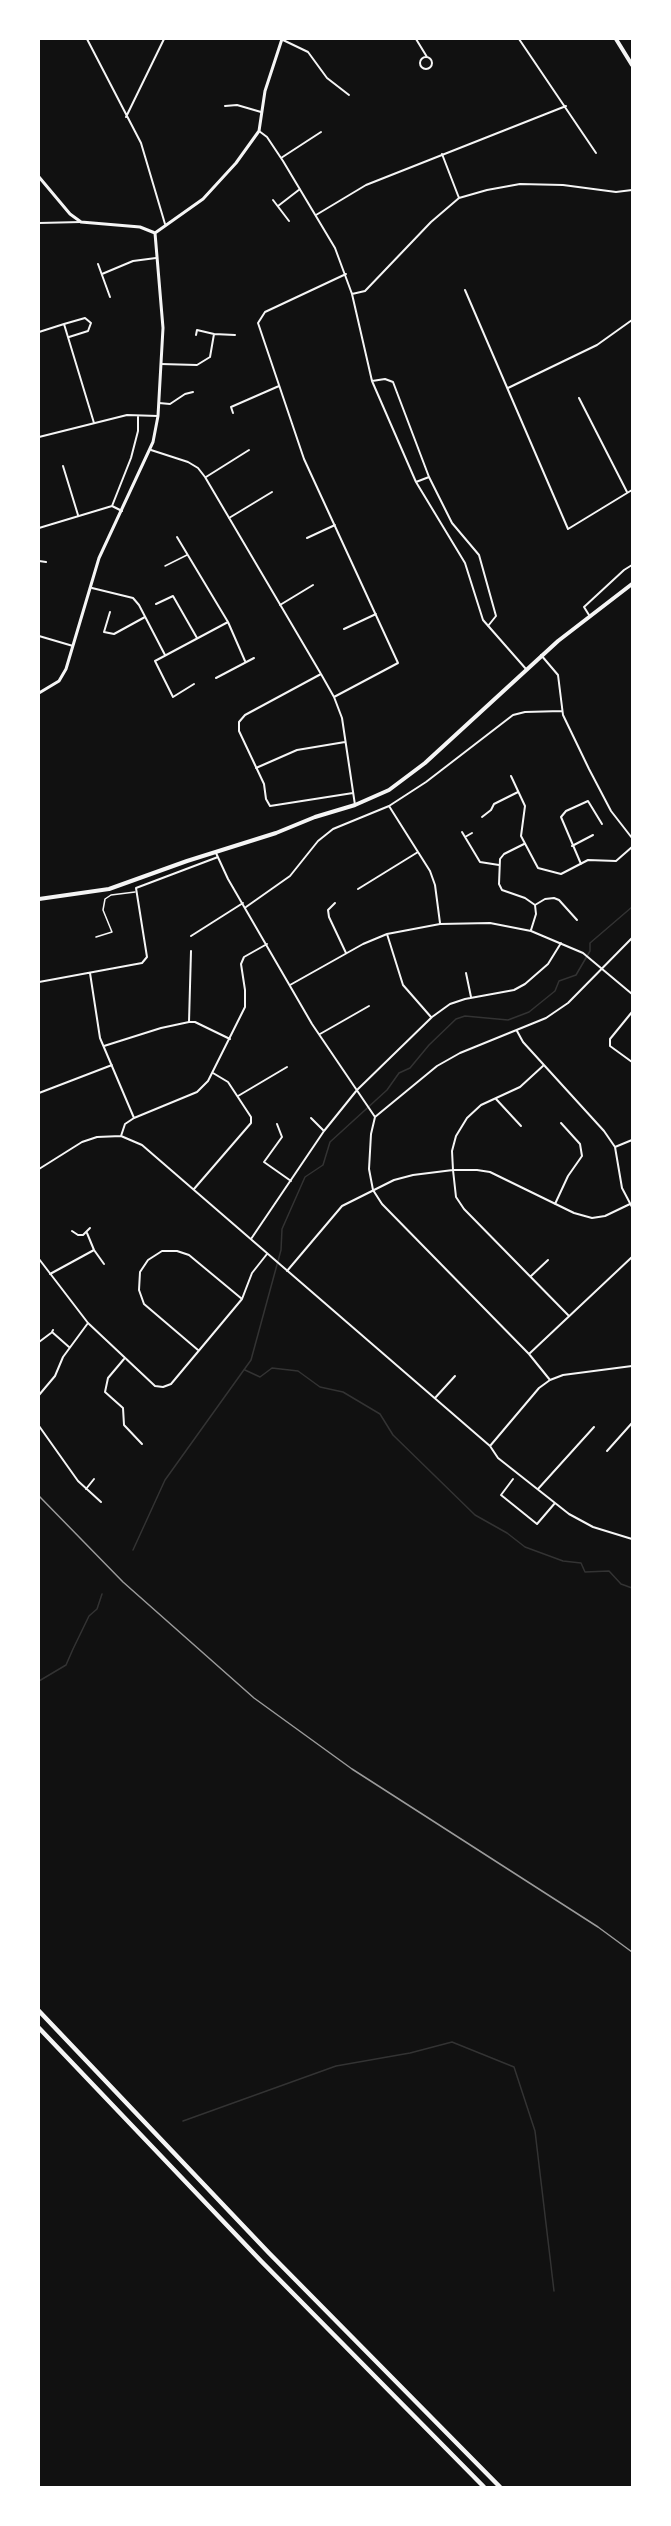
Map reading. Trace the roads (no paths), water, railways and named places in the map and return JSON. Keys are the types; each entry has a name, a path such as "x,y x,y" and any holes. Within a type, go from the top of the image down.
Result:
{"highway":[{"path":"39,2011 269,2253 500,2487"},
{"path":"39,2028 261,2261 484,2487"}],"main road":[{"path":"616,39 632,65"},
{"path":"39,899 109,889 217,854 355,805 389,790 425,763 541,655 589,615 632,584"}],"street":[{"path":"87,39 141,144 165,224"},
{"path":"126,117 164,39"},
{"path":"155,233 203,199 236,163 259,131 265,91 282,39 308,52 327,78 349,95"},
{"path":"416,39 427,57"},
{"path":"519,39 596,153"},
{"path":"225,106 237,105 261,112"},
{"path":"316,216 366,185 566,106"},
{"path":"259,131 267,136 335,248 346,274 372,381 416,482 465,563 483,620 525,669"},
{"path":"281,158 321,132"},
{"path":"442,154 459,198"},
{"path":"39,177 70,214 81,222"},
{"path":"351,294 366,291 431,222 459,198 487,189 520,184 563,185 616,192 632,190"},
{"path":"278,206 300,189"},
{"path":"273,200 289,221"},
{"path":"39,223 81,222 140,227 155,233"},
{"path":"39,693 54,685 63,676 88,593 92,588 99,558 151,450 158,416 163,328 155,233"},
{"path":"102,274 133,261 158,258"},
{"path":"98,264 110,297"},
{"path":"334,697 398,663 304,459 258,323 265,312 346,274"},
{"path":"465,290 568,529 632,490"},
{"path":"39,332 85,318 91,323 88,331 68,338"},
{"path":"508,388 597,345 632,320"},
{"path":"64,324 94,423"},
{"path":"192,326 196,330 214,334 235,335"},
{"path":"196,330 196,336"},
{"path":"161,364 191,365 203,362 213,353 214,334"},
{"path":"372,381 385,379 393,382 429,477 452,523 479,555 496,616 488,626"},
{"path":"233,412 231,407 279,386"},
{"path":"159,403 170,404 193,392"},
{"path":"579,398 628,493"},
{"path":"39,437 127,415 158,416"},
{"path":"112,506 131,458 138,431 138,416"},
{"path":"151,450 188,462 206,477 321,674 334,697 342,718 355,805"},
{"path":"206,477 249,450"},
{"path":"63,466 78,515"},
{"path":"416,482 429,477"},
{"path":"229,518 272,492"},
{"path":"39,528 112,506 122,511"},
{"path":"306,538 334,525"},
{"path":"177,537 228,622 245,661"},
{"path":"39,561 46,562"},
{"path":"589,615 584,607 632,565"},
{"path":"280,605 313,585"},
{"path":"92,588 133,598 146,617 165,656"},
{"path":"156,604 173,596 197,639"},
{"path":"110,612 104,632 114,634 146,617"},
{"path":"344,629 376,614"},
{"path":"194,684 173,697 155,661 228,622"},
{"path":"113,639 114,634"},
{"path":"39,636 73,646"},
{"path":"541,655 558,675 562,711 611,811 632,838"},
{"path":"216,678 254,658"},
{"path":"321,674 245,715 239,722 239,731 270,806 352,793"},
{"path":"246,907 291,876 318,841 333,829 389,806 426,782 513,715 525,712 562,711"},
{"path":"256,768 297,750 345,742"},
{"path":"511,776 525,806 521,828 524,844 534,863 545,870 561,874 588,860 616,861 632,848"},
{"path":"482,817 491,810 494,804 518,792"},
{"path":"581,864 561,817 566,811 588,801 602,824"},
{"path":"389,806 430,871 435,885 440,924"},
{"path":"462,832 480,862 499,865"},
{"path":"465,837 472,833"},
{"path":"572,846 593,835"},
{"path":"524,844 504,854 499,865 499,884 502,890 531,901 535,905 536,914 531,931"},
{"path":"358,889 418,852"},
{"path":"39,982 142,963 147,957 135,892 138,886 217,854 319,1035 372,1110 375,1117 371,1134 369,1169 373,1190 382,1204 529,1354 550,1380"},
{"path":"535,905 545,899 554,898 559,900 578,920"},
{"path":"191,936 243,903"},
{"path":"335,903 328,910 329,917 346,953"},
{"path":"290,985 346,953 387,934 440,924 490,923 531,931 583,953 632,994"},
{"path":"387,934 403,986 432,1017"},
{"path":"375,1117 437,1066 460,1053 546,1018 567,1003 632,938"},
{"path":"251,1239 324,1131 357,1090 432,1017 450,1004 471,997 514,990 525,984 548,964 561,943"},
{"path":"121,1136 125,1124 134,1118 197,1092 213,1073 245,1007 241,964 244,957 267,944"},
{"path":"189,1022 191,951"},
{"path":"90,973 100,1038 134,1118"},
{"path":"466,973 471,997"},
{"path":"319,1035 369,1006"},
{"path":"632,1012 610,1039 610,1046 632,1062"},
{"path":"104,1046 161,1028 189,1022 195,1022 230,1039"},
{"path":"286,1271 342,1206 394,1180 453,1170 477,1170 490,1172 555,1204 592,1218 605,1216 631,1206 622,1188 615,1148 604,1131 523,1042 517,1031"},
{"path":"39,1093 112,1065"},
{"path":"544,1065 520,1087 481,1105 467,1118 456,1136 452,1151 453,1170 456,1197 464,1209 569,1316"},
{"path":"238,1096 287,1067"},
{"path":"194,1189 250,1123 251,1117 228,1082 213,1073"},
{"path":"496,1099 522,1126"},
{"path":"311,1118 324,1131"},
{"path":"555,1204 568,1176 582,1156 580,1144 561,1123"},
{"path":"278,1124 282,1137 264,1162 291,1181"},
{"path":"39,1169 82,1142 105,1135 121,1136 142,1145 490,1446 498,1458 569,1514 593,1527 632,1539"},
{"path":"615,1148 632,1140"},
{"path":"72,1230 78,1235 87,1233 90,1228"},
{"path":"87,1233 94,1250 104,1264"},
{"path":"50,1274 94,1250"},
{"path":"198,1351 144,1304 139,1290 140,1272 148,1260 162,1251 177,1251 189,1256 242,1299"},
{"path":"39,1259 88,1323 155,1386 163,1387 171,1384 242,1299 252,1273 267,1254"},
{"path":"529,1354 632,1257"},
{"path":"530,1276 548,1260"},
{"path":"39,1395 55,1376 69,1347 88,1323"},
{"path":"39,1342 52,1331 69,1347"},
{"path":"124,1359 108,1378 105,1392 123,1408 124,1425 142,1444"},
{"path":"490,1446 539,1388 550,1380 563,1375 632,1366"},
{"path":"435,1398 455,1376"},
{"path":"608,1451 632,1423"},
{"path":"39,1426 78,1481 101,1502"},
{"path":"538,1489 594,1426"},
{"path":"86,1489 94,1479"},
{"path":"513,1479 501,1495 537,1524 555,1503"}],"lane":[{"path":"165,566 187,555"},
{"path":"96,937 112,932 103,910 102,904 105,899 111,895 135,892"}],"waterway":[{"path":"133,1550 165,1480 251,1360 281,1250 282,1229 305,1177 323,1165 330,1142 387,1090 399,1073 410,1068 429,1045 456,1019 465,1016 508,1020 529,1012 555,991 559,981 576,975 590,951 590,943 632,907"},
{"path":"245,1370 260,1377 272,1368 298,1371 320,1387 343,1392 380,1414 393,1435 475,1515 507,1533 525,1547 563,1561 581,1563 585,1572 609,1571 621,1584 632,1588"},
{"path":"39,1681 66,1665 89,1616 97,1609 102,1594"},
{"path":"183,2121 336,2066 410,2053 452,2042 514,2067 535,2131 554,2291"}],"railway":[{"path":"39,1496 123,1582 254,1698 352,1769 598,1927 632,1952"}]}
